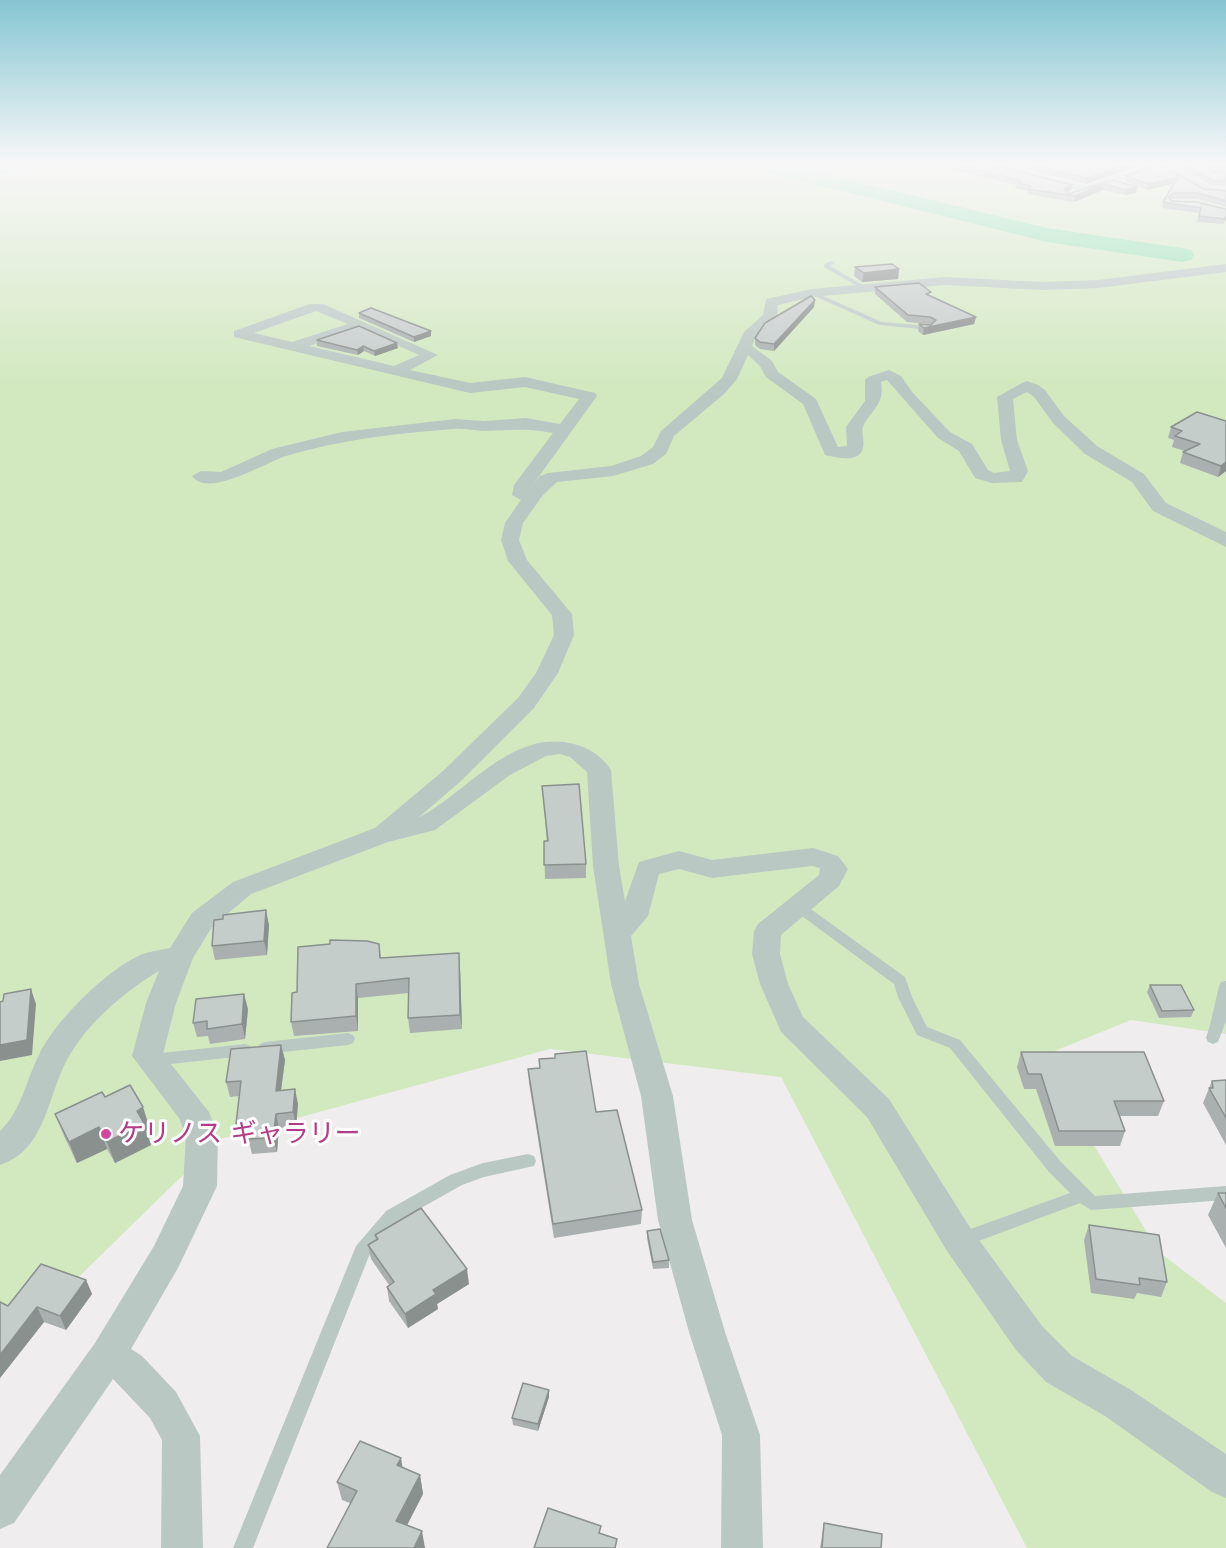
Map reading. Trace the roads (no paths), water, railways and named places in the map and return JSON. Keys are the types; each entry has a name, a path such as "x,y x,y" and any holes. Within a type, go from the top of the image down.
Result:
{"street":[{"path":"384,834 452,776 526,703 547,673 564,635 562,614 518,561 510,540 514,523 546,480 554,477 613,471 647,460 660,450 667,434 719,391 729,379 751,332 770,316 771,302 812,293 961,280 1042,286 1098,284 1226,268"},
{"path":"1176,276 1226,278"},
{"path":"397,369 431,355 361,324 315,307 239,334 397,369 470,388 525,382 589,396 523,485 521,495 529,503"},
{"path":"291,346 361,324"},
{"path":"744,348 758,355 767,364 771,374 810,402 831,451 847,454 855,448 854,427 871,408 875,399 873,380 889,375 896,379 908,396 944,435 966,447 981,474 992,478 1016,478 1019,471 1009,440 1005,397 1027,386 1045,397 1050,410 1093,452 1148,487 1152,499 1162,509 1195,522 1226,541"},
{"path":"201,476 223,477 278,453 342,437 455,424 484,426 526,423 564,430"},
{"path":"0,1509 108,1355 166,1257 200,1186 202,1136 193,1112 147,1056 161,1003 179,957 202,920 242,888 384,834 410,832 434,820 488,778 519,760 543,750 564,748 577,752 599,770 606,866 625,984 657,1096 675,1220 706,1332 741,1435 742,1548"},
{"path":"618,933 634,916 648,868 680,860 712,869 813,857 829,862 835,869 830,880 796,905 768,931 766,954 774,984 791,1024 878,1108 959,1240 1029,1338 1059,1369 1118,1403 1226,1478"},
{"path":"0,1152 26,1126 53,1056 78,1021 114,988 151,962 179,957"},
{"path":"108,1355 129,1369 163,1405 181,1436 182,1548"}],"lane":[{"path":"832,262 825,266 866,289"},
{"path":"812,293 881,324 929,328"},
{"path":"796,905 900,981 905,997 922,1031 955,1044 1055,1167 1091,1203 1226,1193"},
{"path":"1213,1038 1219,1026 1222,996 1226,986"},
{"path":"151,1060 348,1039"},
{"path":"243,1548 362,1251 392,1216 456,1180 483,1170 528,1161"},
{"path":"959,1240 1083,1195"}],"waterway":[{"path":"1055,236 1182,255"}],"place":[{"name":"ケリノス ギャラリー","path":"106,1134"}]}
